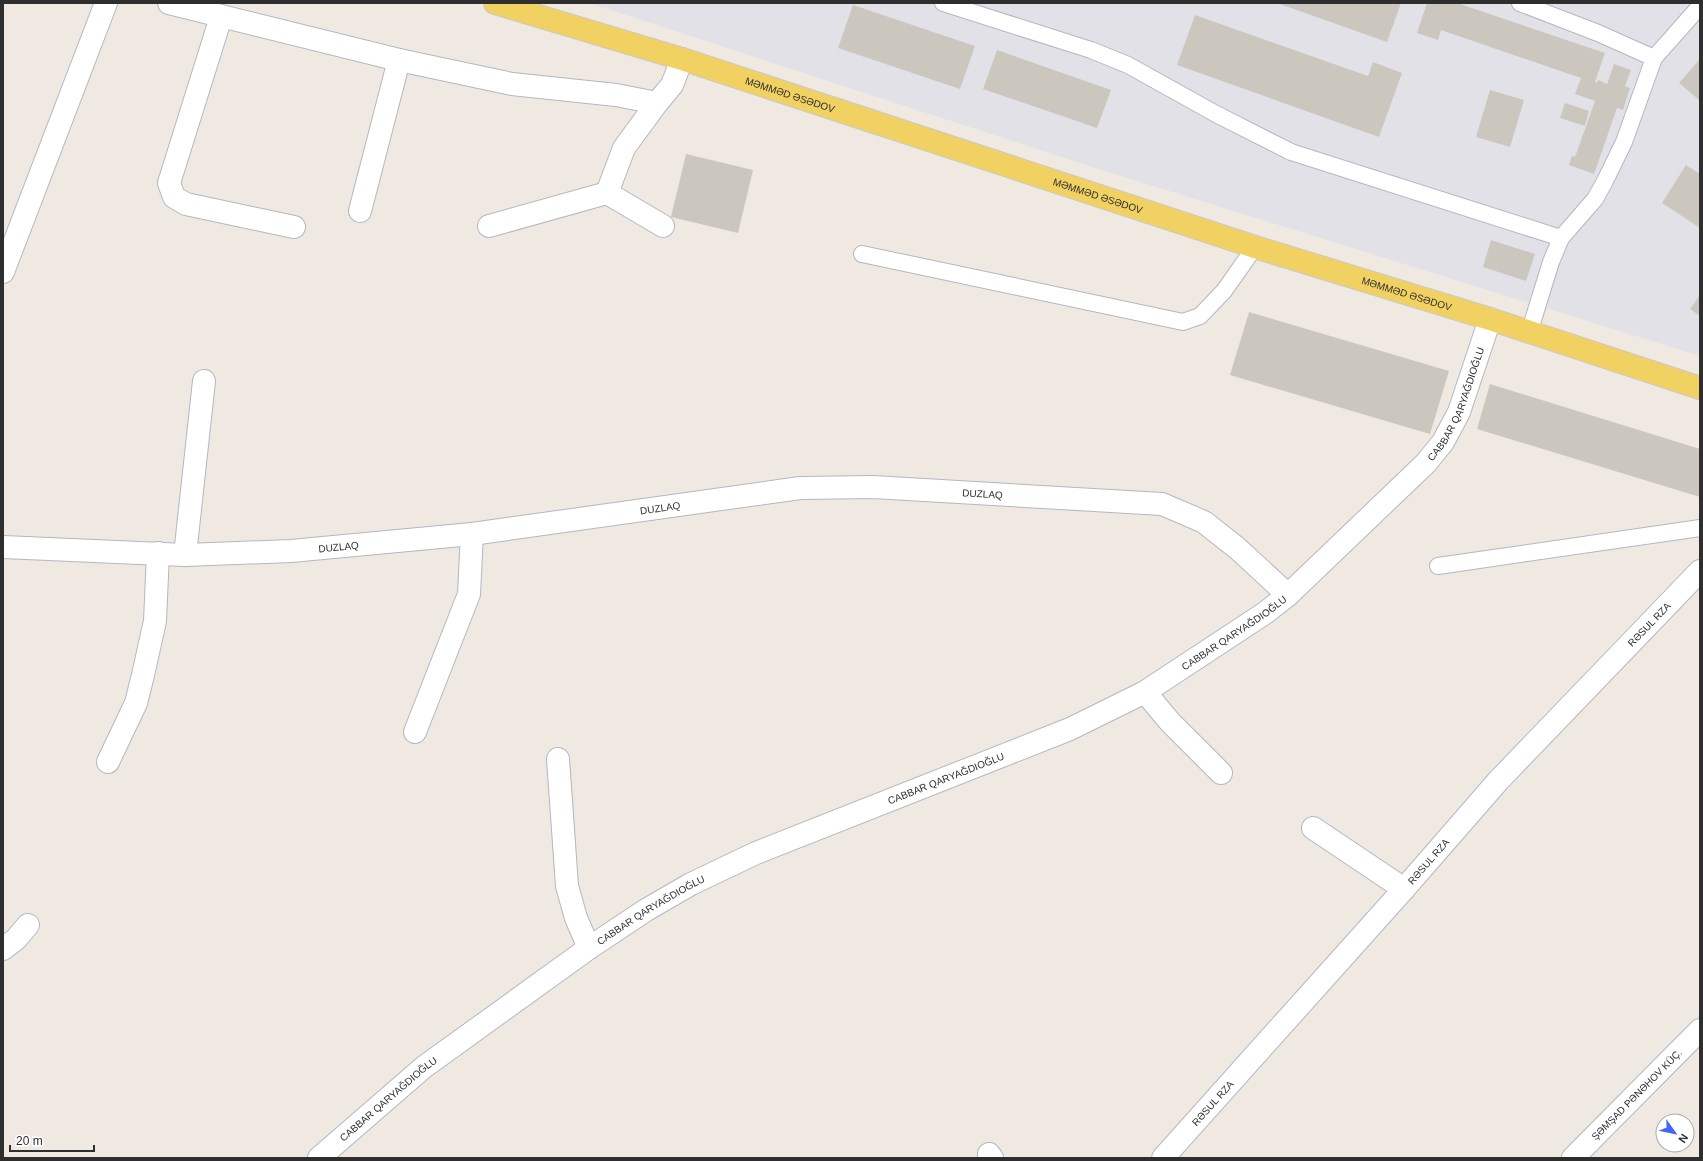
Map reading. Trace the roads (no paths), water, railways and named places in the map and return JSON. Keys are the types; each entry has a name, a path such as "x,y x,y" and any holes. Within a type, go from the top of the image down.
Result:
{"main road":[{"name":"MƏMMƏD ƏSƏDOV","path":"495,3 682,59 1255,247 1490,320 1700,388"}],"street":[{"path":"3,272 106,3"},
{"path":"168,3 398,60 512,84 616,95 657,103"},
{"path":"221,17 169,183 174,197 186,204 294,226"},
{"path":"607,193 624,148 672,85 682,59"},
{"path":"360,211 398,60"},
{"path":"489,226 607,193 662,226"},
{"path":"319,1158 424,1067 590,948 646,910 684,888 756,853 1070,729 1145,692 1265,614 1288,595 1426,463 1443,442 1459,412 1490,320"},
{"path":"185,555 204,381"},
{"name":"DUZLAQ","path":"3,547 185,555 291,551 472,534 800,488 873,488 1162,504 1204,522 1237,548 1288,595"},
{"path":"415,732 469,594 472,534"},
{"path":"108,762 136,703 143,675 155,621 158,553"},
{"name":"RƏSUL RZA","path":"1163,1158 1404,889 1498,781 1700,572"},
{"path":"1145,692 1170,722 1221,773"},
{"path":"558,759 567,886 576,918 590,948"},
{"path":"1313,828 1404,889"},
{"path":"3,949 16,939 28,925"},
{"name":"ŞƏMŞAD PƏNƏHOV KÜÇ.","path":"1573,1158 1700,1030"}],"lane":[{"path":"943,3 1090,50 1128,65 1216,114 1291,152 1561,238"},
{"path":"1520,3 1598,33 1654,58"},
{"path":"1529,333 1551,262 1561,238 1595,199 1605,181 1624,142 1654,58 1700,6"},
{"path":"862,254 1183,322 1200,316 1224,291 1255,247"},
{"path":"1438,566 1700,528"}]}
